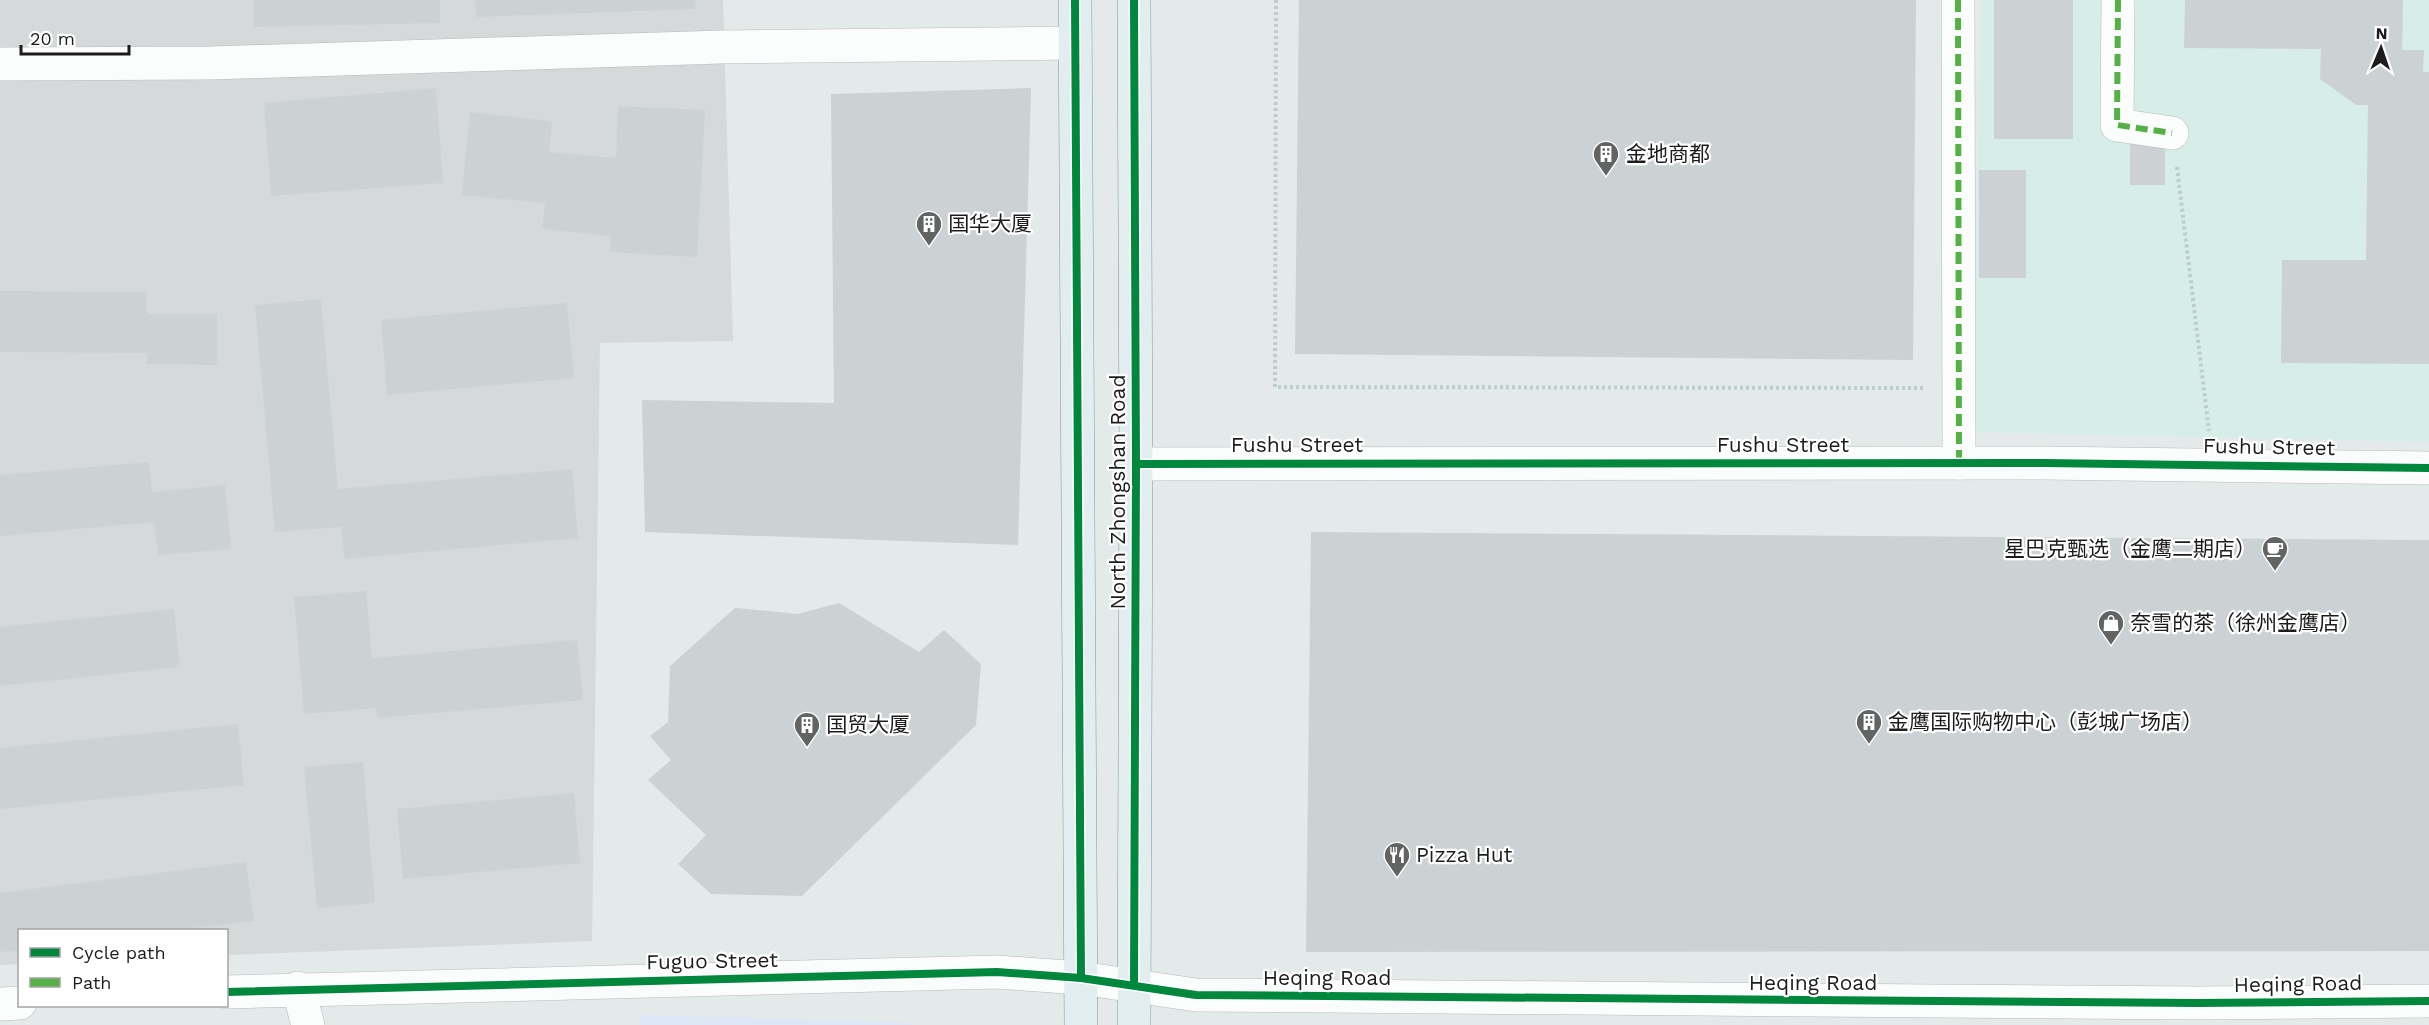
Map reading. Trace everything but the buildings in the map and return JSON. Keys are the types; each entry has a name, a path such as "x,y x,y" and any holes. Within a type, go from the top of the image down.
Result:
{"main road":[{"name":"North Zhongshan Road","path":"1075,0 1081,1025"},
{"name":"North Zhongshan Road","path":"1134,0 1136,464 1134,1025"}],"street":[{"path":"1958,0 1959,463"},
{"path":"2118,0 2117,125 2172,133"},
{"path":"0,64 211,63 721,47 1075,43"},
{"name":"Fushu Street","path":"1136,464 1959,463 2429,468"},
{"name":"Fuguo Street","path":"228,992 298,988 997,972 1081,978 1196,995"},
{"path":"298,988 308,1025"},
{"name":"Heqing Road","path":"1196,995 2197,1014 2429,1001"},
{"path":"0,1004 18,1003"}],"path":[{"path":"1276,0 1275,387 1931,388"},
{"path":"2172,133 2208,417 2211,465"}],"shaded area":[{"path":"0,0 723,0 733,341 600,343 592,941 228,955 228,929 18,929 18,964 0,965"},
{"path":"1981,0 2429,0 2429,442 1973,432"},
{"path":"640,1015 907,1022 912,1025 639,1025"}],"marked path":[{"path":"1958,0 1959,463"},
{"path":"2118,0 2117,125 2172,133"}],"cycle path":[{"path":"1075,0 1081,978"},
{"path":"1134,0 1136,464 1134,985"},
{"path":"1136,464 2043,463 2429,468"},
{"path":"228,992 997,972 1081,978 1196,995 2197,1003 2429,1001"}],"place":[{"name":"金地商都","path":"1606,177"},
{"name":"国华大厦","path":"929,247"},
{"name":"星巴克甄选（金鹰二期店）","path":"2275,572"},
{"name":"奈雪的茶（徐州金鹰店）","path":"2111,646"},
{"name":"金鹰国际购物中心（彭城广场店）","path":"1869,745"},
{"name":"国贸大厦","path":"807,748"},
{"name":"Pizza Hut","path":"1397,878"}]}
